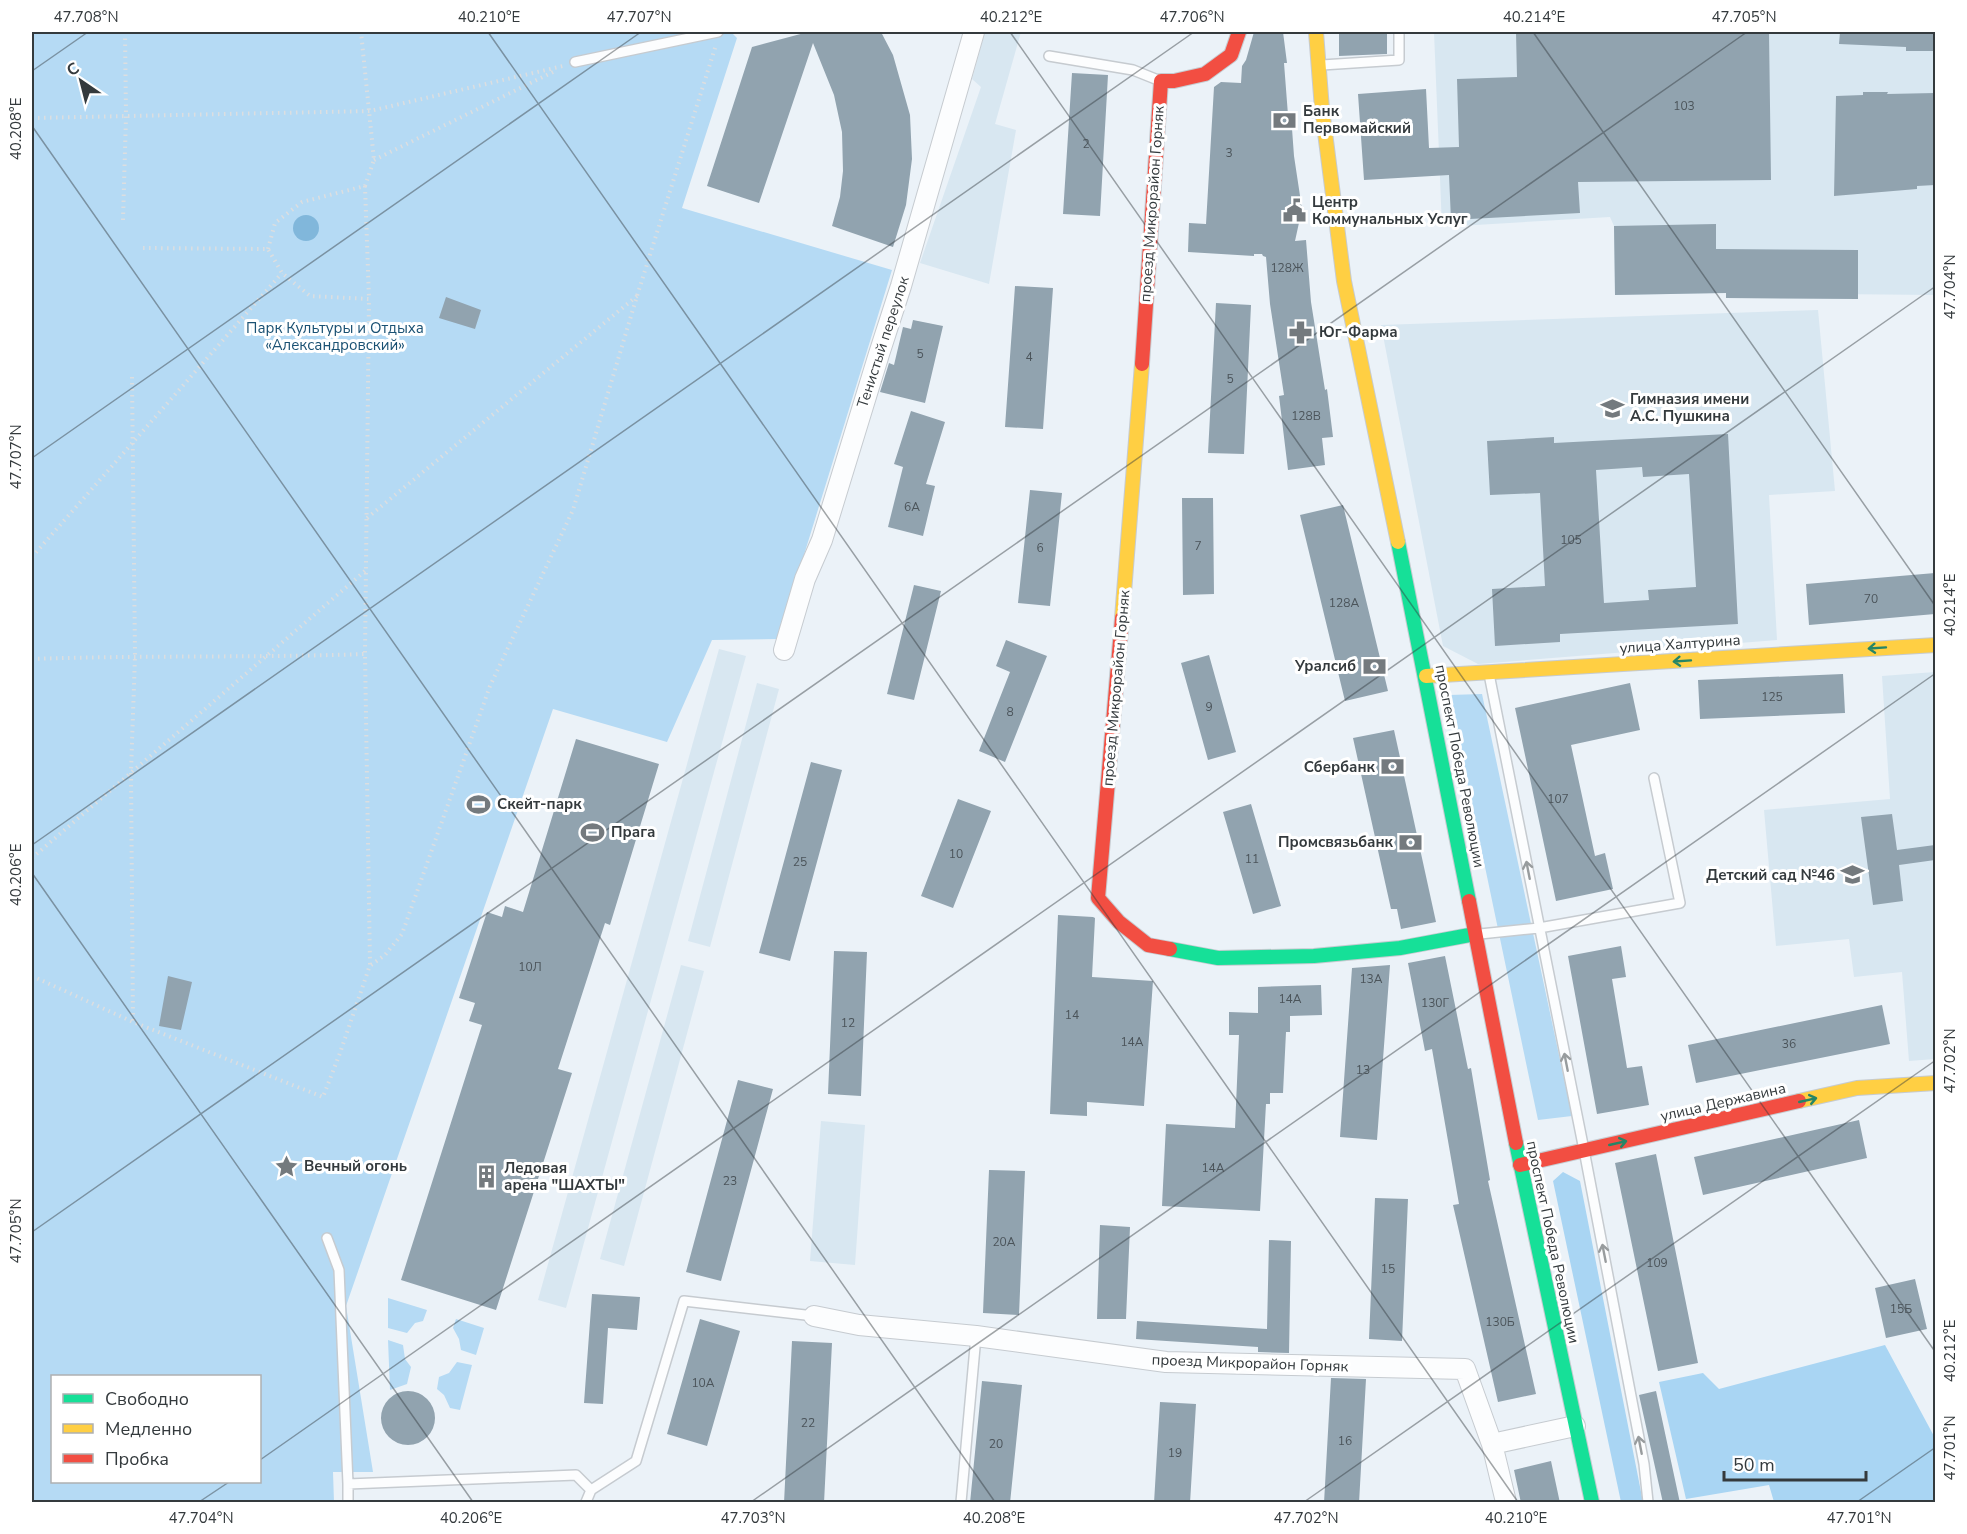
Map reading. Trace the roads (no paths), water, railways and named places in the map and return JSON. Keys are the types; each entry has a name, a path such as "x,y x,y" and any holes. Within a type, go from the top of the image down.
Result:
{"street":[{"name":"Тенистый переулок","path":"784,650 805,579 822,540 902,286 974,32"},
{"path":"1161,81 1174,81 1204,74 1231,55 1239,32"},
{"name":"проспект Победа Революции","path":"1317,32 1322,109 1344,281 1426,676 1520,1165 1592,1503"},
{"name":"проезд Микрорайон Горняк","path":"1161,81 1135,468 1098,898 1119,922 1148,945 1218,958 1323,955 1400,948 1475,934"},
{"name":"улица Халтурина","path":"1426,676 1935,645"},
{"name":"улица Державина","path":"1520,1165 1857,1088 1935,1083"},
{"name":"проезд Микрорайон Горняк","path":"814,1316 859,1325 976,1336 1166,1362 1465,1369 1492,1444 1506,1503"},
{"path":"1492,1444 1575,1426"}],"lane":[{"path":"576,62 718,32"},
{"path":"1319,65 1399,60 1399,32"},
{"path":"1049,56 1133,70 1161,81"},
{"path":"1488,673 1584,1150 1644,1464 1648,1503"},
{"path":"1475,934 1539,928 1680,903 1654,778"},
{"path":"327,1238 339,1269 348,1503"},
{"path":"586,1503 591,1490 636,1461 684,1301 814,1316"},
{"path":"961,1503 976,1336"},
{"path":"348,1484 576,1475 591,1490"}],"place":[{"name":"Банк Первомайский","path":"1285,120"},
{"name":"Центр Коммунальных Услуг","path":"1294,211"},
{"name":"Юг-Фарма","path":"1301,332"},
{"name":"Гимназия имени А.С. Пушкина","path":"1612,408"},
{"name":"Уралсиб","path":"1374,666"},
{"name":"Сбербанк","path":"1393,767"},
{"name":"Скейт-парк","path":"479,804"},
{"name":"Прага","path":"593,832"},
{"name":"Промсвязьбанк","path":"1411,842"},
{"name":"Детский сад №46","path":"1853,875"},
{"name":"Вечный огонь","path":"286,1166"},
{"name":"Ледовая арена \"ШАХТЫ\"","path":"486,1177"}],"park label":[{"name":"Парк Культуры и Отдыха «Александровский»","path":"335,336"}]}
